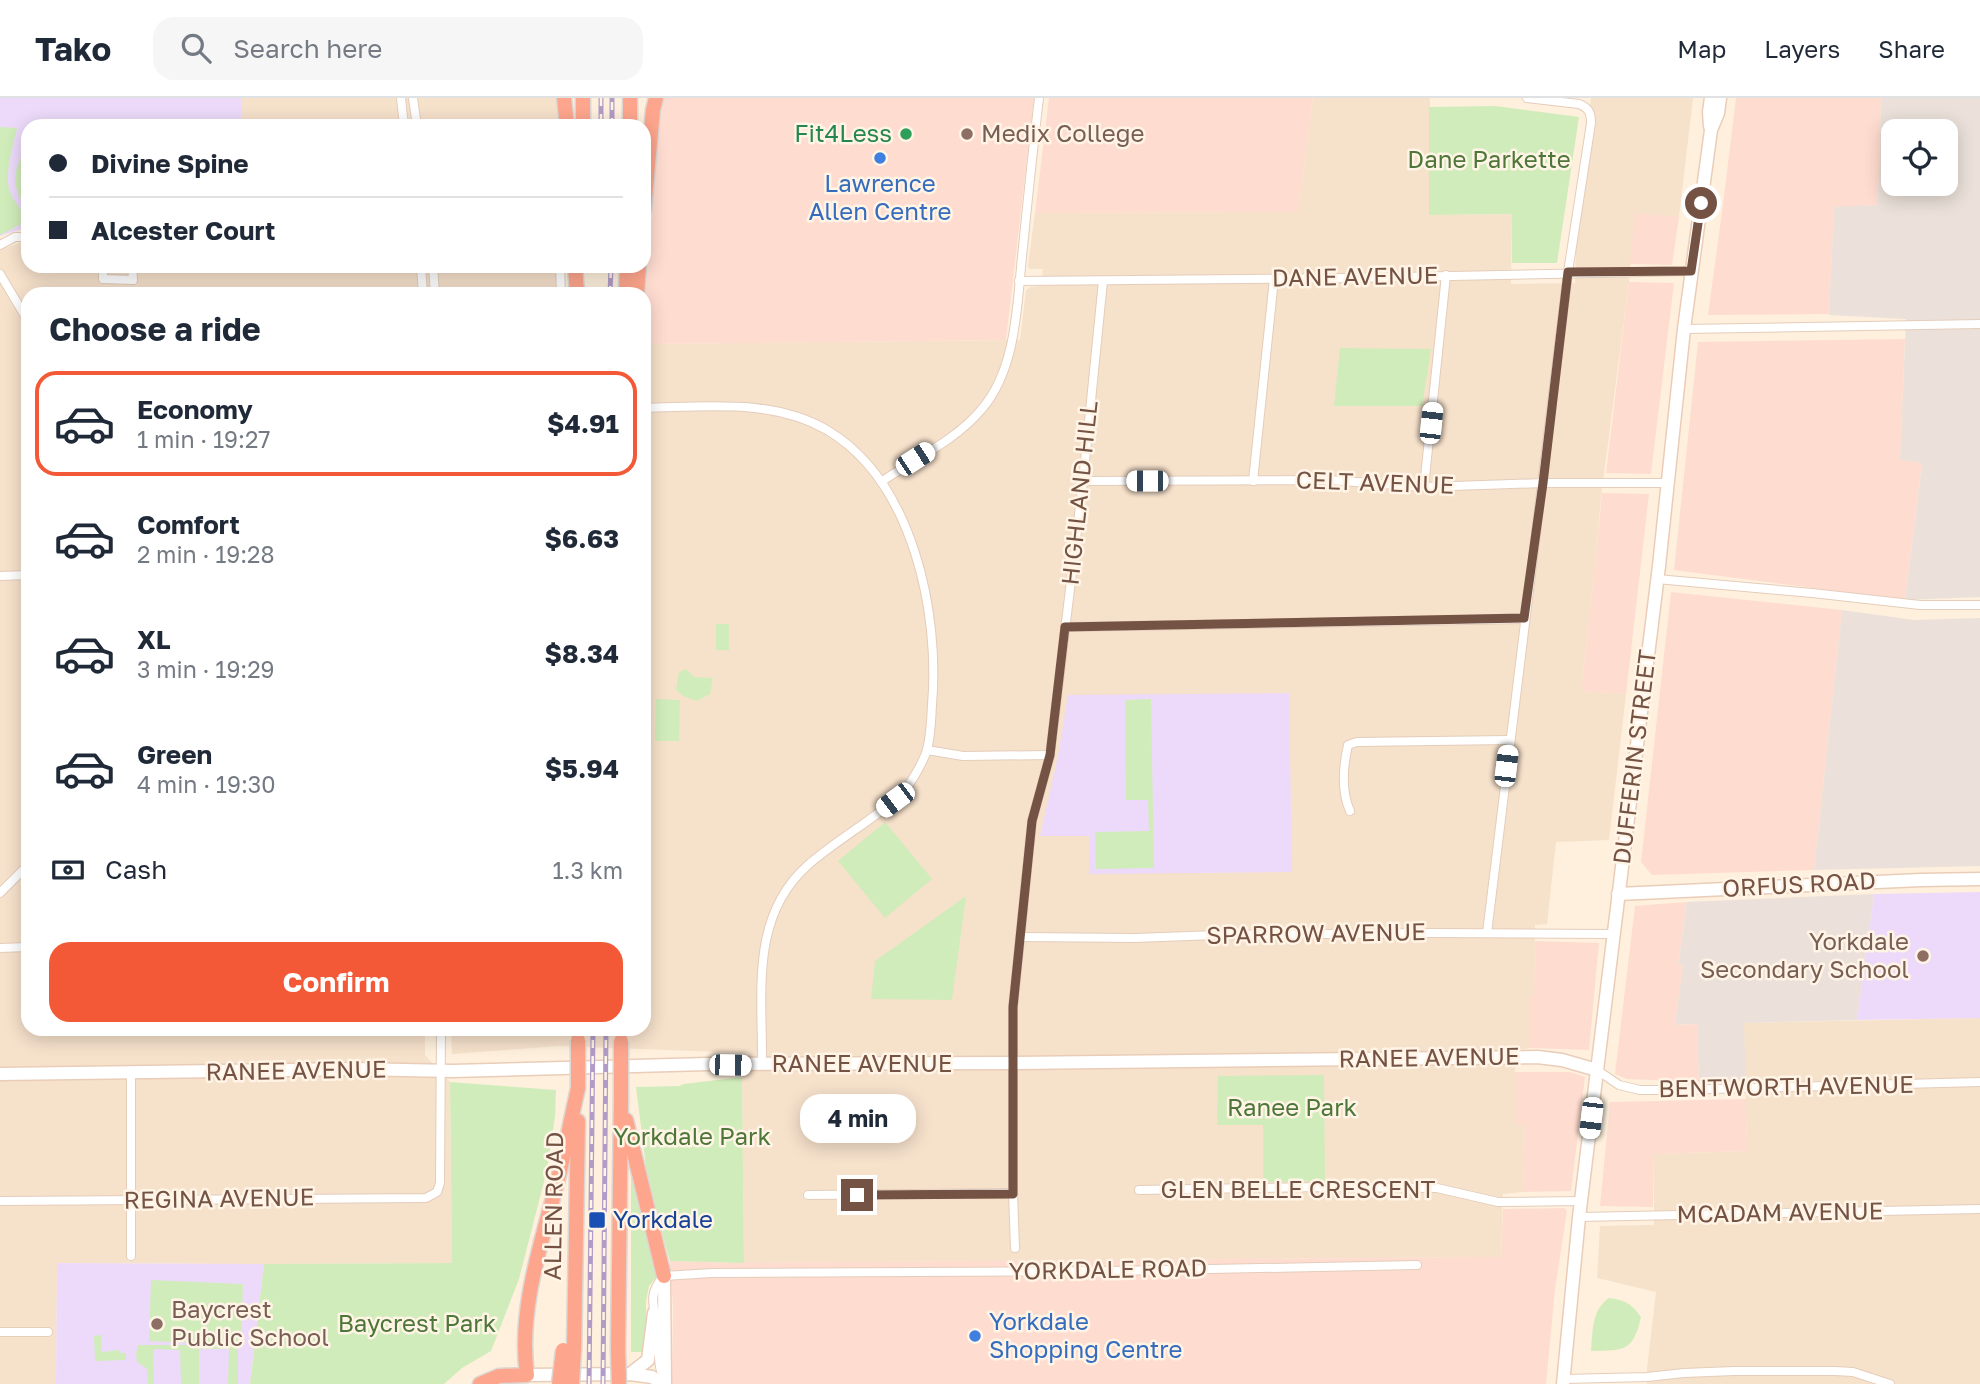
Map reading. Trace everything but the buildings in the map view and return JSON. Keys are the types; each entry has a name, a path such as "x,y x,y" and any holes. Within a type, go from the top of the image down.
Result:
{"highway":[{"path":"564,98 566,119"},
{"path":"583,98 583,119"},
{"path":"630,98 630,119"},
{"path":"651,132 656,98"},
{"name":"ALLEN ROAD","path":"572,1384 568,1350 576,1247 578,1036"},
{"path":"621,1036 618,1349 625,1379"},
{"path":"480,1384 499,1376 530,1379 525,1361 533,1283 578,1088"},
{"path":"621,1101 664,1276"},
{"path":"559,1384 568,1350"}],"street":[{"path":"401,98 403,119"},
{"path":"413,98 416,119"},
{"path":"881,482 959,431 988,401 1002,377 1019,281 1039,98"},
{"path":"1487,933 1568,272 1591,123 1590,113 1579,104 1527,98"},
{"name":"DUFFERIN STREET","path":"1711,98 1711,130"},
{"name":"DUFFERIN STREET","path":"1564,1377 1579,1217 1657,579 1691,271 1711,130 1718,113 1720,98"},
{"path":"0,245 15,237 21,237"},
{"name":"DANE AVENUE","path":"1019,281 1691,271"},
{"path":"103,273 103,279 133,280 132,273"},
{"path":"0,274 21,309"},
{"path":"1424,487 1446,275"},
{"path":"1253,481 1274,279"},
{"name":"HIGHLAND HILL","path":"1015,1248 1013,1007 1032,821 1050,755 1083,481 1103,281"},
{"path":"1684,329 1980,324"},
{"path":"651,408 764,409 791,414 841,439 881,482 912,543 929,606 934,670 927,750 913,780 902,794 808,865 782,896 765,935 762,957 762,1065"},
{"name":"CELT AVENUE","path":"1083,481 1366,482 1424,487 1667,483"},
{"path":"0,576 21,575"},
{"path":"1657,579 1920,605 1980,605"},
{"path":"1065,627 1524,618"},
{"path":"1350,811 1345,798 1344,761 1348,745 1357,741 1509,740"},
{"path":"927,750 963,756 1050,755"},
{"path":"0,893 21,872"},
{"name":"ORFUS ROAD","path":"1618,894 1980,879"},
{"name":"SPARROW AVENUE","path":"1020,937 1613,934"},
{"path":"0,948 21,947"},
{"path":"441,1036 441,1071"},
{"name":"RANEE AVENUE","path":"0,1074 355,1069 441,1071 707,1064 1537,1057 1562,1060 1597,1070"},
{"name":"BENTWORTH AVENUE","path":"1597,1070 1619,1085 1640,1090 1980,1082"},
{"name":"REGINA AVENUE","path":"0,1201 426,1198 437,1192 440,1183 441,1071"},
{"path":"131,1073 131,1256"},
{"name":"GLEN BELLE CRESCENT","path":"1139,1190 1437,1188 1499,1202 1581,1201"},
{"path":"808,1195 1013,1194"},
{"name":"MCADAM AVENUE","path":"1579,1217 1980,1209"},
{"name":"YORKDALE ROAD","path":"664,1276 712,1273 1088,1271 1416,1265"},
{"path":"625,1379 648,1360 654,1291 664,1276"},
{"path":"664,1276 665,1384"},
{"path":"654,1312 658,1330 659,1364 665,1384"},
{"path":"0,1332 48,1332"},
{"path":"1564,1377 1647,1377 1734,1371 1835,1371 1853,1372 1870,1381 1890,1384"},
{"path":"530,1379 652,1377 665,1384"}],"shaded area":[{"path":"0,98 241,98 241,119 21,119 21,229 0,236"},
{"path":"241,98 556,98 559,119 241,119"},
{"path":"664,98 1034,98 1006,340 651,344 651,287 646,287 647,273 651,273 651,222 658,129"},
{"path":"1049,98 1313,98 1298,212 1035,213"},
{"path":"1313,98 1430,98 1429,215 1512,214 1511,284 1575,283 1577,208 1591,98 1693,98 1679,217 1635,214 1629,282 1601,497 1581,691 1626,694 1609,840 1556,842 1547,924 1535,925 1534,996 1529,996 1529,1048 1516,1051 1515,1124 1525,1124 1523,1192 1503,1194 1501,1257 744,1263 742,1077 749,1053 559,1046 452,1054 451,1036 651,1036 651,344 1020,340 1026,290 1041,286 1043,269 1030,269 1028,266 1035,213 1298,212"},
{"path":"1736,98 1881,98 1878,205 1834,208 1829,314 1708,315"},
{"path":"1881,98 1980,98 1980,597 1905,600 1922,463 1900,460 1906,319 1829,315 1834,207 1878,205"},
{"path":"1635,213 1679,217 1672,265 1630,264"},
{"path":"21,242 21,273 565,273 566,287 21,287 21,1036 425,1036 425,1055 450,1082 452,1263 57,1263 56,1384 0,1384 0,250"},
{"path":"1629,282 1674,283 1651,474 1606,473"},
{"path":"1905,339 1900,460 1922,462 1905,600 1674,570 1698,342"},
{"path":"1602,493 1649,494 1626,694 1581,691"},
{"path":"1671,592 1842,610 1814,870 1652,875 1641,862"},
{"path":"1842,610 1914,620 1980,618 1980,866 1814,870"},
{"path":"1289,693 1292,872 1089,874 1090,836 1040,836 1068,695"},
{"name":"Yorkdale Secondary School","path":"1980,892 1980,1018 1857,1020 1874,894"},
{"path":"1874,894 1857,1020 1744,1023 1746,1081 1699,1082 1697,1024 1675,1025 1683,965 1678,965 1687,902"},
{"path":"1687,902 1678,964 1683,965 1675,1025 1697,1024 1699,1082 1627,1079 1615,1074 1635,906"},
{"path":"1535,941 1599,943 1589,1050 1529,1048 1529,995 1534,995"},
{"path":"1980,1018 1980,1384 1647,1384 1656,1292 1597,1278 1600,1226 1654,1225 1654,1154 1747,1151 1744,1023"},
{"path":"1515,1072 1570,1072 1585,1077 1571,1191 1523,1192 1525,1125 1515,1125"},
{"path":"1746,1099 1747,1151 1654,1154 1653,1207 1600,1206 1610,1102"},
{"path":"1564,1208 1567,1211 1555,1289 1546,1384 672,1384 673,1307 670,1261 744,1263 1501,1257 1503,1209"},
{"name":"Baycrest Public School","path":"57,1263 264,1264 250,1384 56,1384"}],"green space":[{"name":"Dane Parkette","path":"1495,106 1579,117 1557,263 1512,263 1512,214 1429,215 1429,107"},
{"path":"0,127 17,128 8,185 21,210 21,224 0,235"},
{"path":"21,159 21,200 15,178"},
{"path":"1340,348 1431,349 1422,406 1334,406"},
{"path":"716,624 729,624 729,650 716,650"},
{"path":"686,669 694,677 713,678 710,694 697,701 676,690 679,672"},
{"path":"656,699 680,700 679,741 655,741"},
{"path":"1151,699 1154,868 1096,869 1095,832 1149,831 1148,800 1126,800 1125,700"},
{"path":"885,822 932,879 885,918 838,861"},
{"path":"966,896 952,1000 871,999 875,961"},
{"name":"Ranee Park","path":"1324,1075 1325,1181 1263,1182 1263,1125 1217,1125 1218,1076"},
{"name":"Yorkdale Park","path":"742,1077 744,1263 670,1261 648,1183 636,1087 679,1086"},
{"name":"Baycrest Park","path":"450,1082 556,1090 547,1170 519,1279 491,1351 462,1368 444,1384 250,1384 264,1264 452,1263"},
{"path":"631,1172 634,1172 658,1275 649,1286 646,1301 646,1352 631,1352"},
{"path":"151,1280 243,1284 241,1345 149,1341"},
{"path":"1609,1298 1624,1301 1634,1309 1641,1317 1638,1329 1625,1347 1591,1351 1596,1315"},
{"path":"101,1335 102,1348 97,1349 102,1352 119,1350 120,1353 126,1353 126,1360 95,1361 94,1336"},
{"path":"138,1345 238,1345 238,1384 228,1384 229,1349 199,1349 199,1384 181,1384 180,1350 153,1349 154,1384 148,1384 147,1369 137,1362"}],"railway":[{"path":"601,98 601,119"},
{"path":"612,98 612,119"},
{"path":"610,287 611,273"},
{"path":"589,1384 593,1036"},
{"path":"603,1384 606,1036"}],"place":[{"name":"Fit4Less","path":"906,134"},
{"name":"Medix College","path":"967,134"},
{"name":"Lawrence Allen Centre","path":"880,158"},
{"name":"Yorkdale Secondary School","path":"1923,956"},
{"name":"Yorkdale","path":"597,1220"},
{"name":"Baycrest Public School","path":"157,1324"},
{"name":"Yorkdale Shopping Centre","path":"975,1336"}],"route":[{"path":"857,1195 1013,1194 1013,1007 1032,821 1050,755 1065,627 1524,618 1568,272 1691,271 1701,203"}]}
